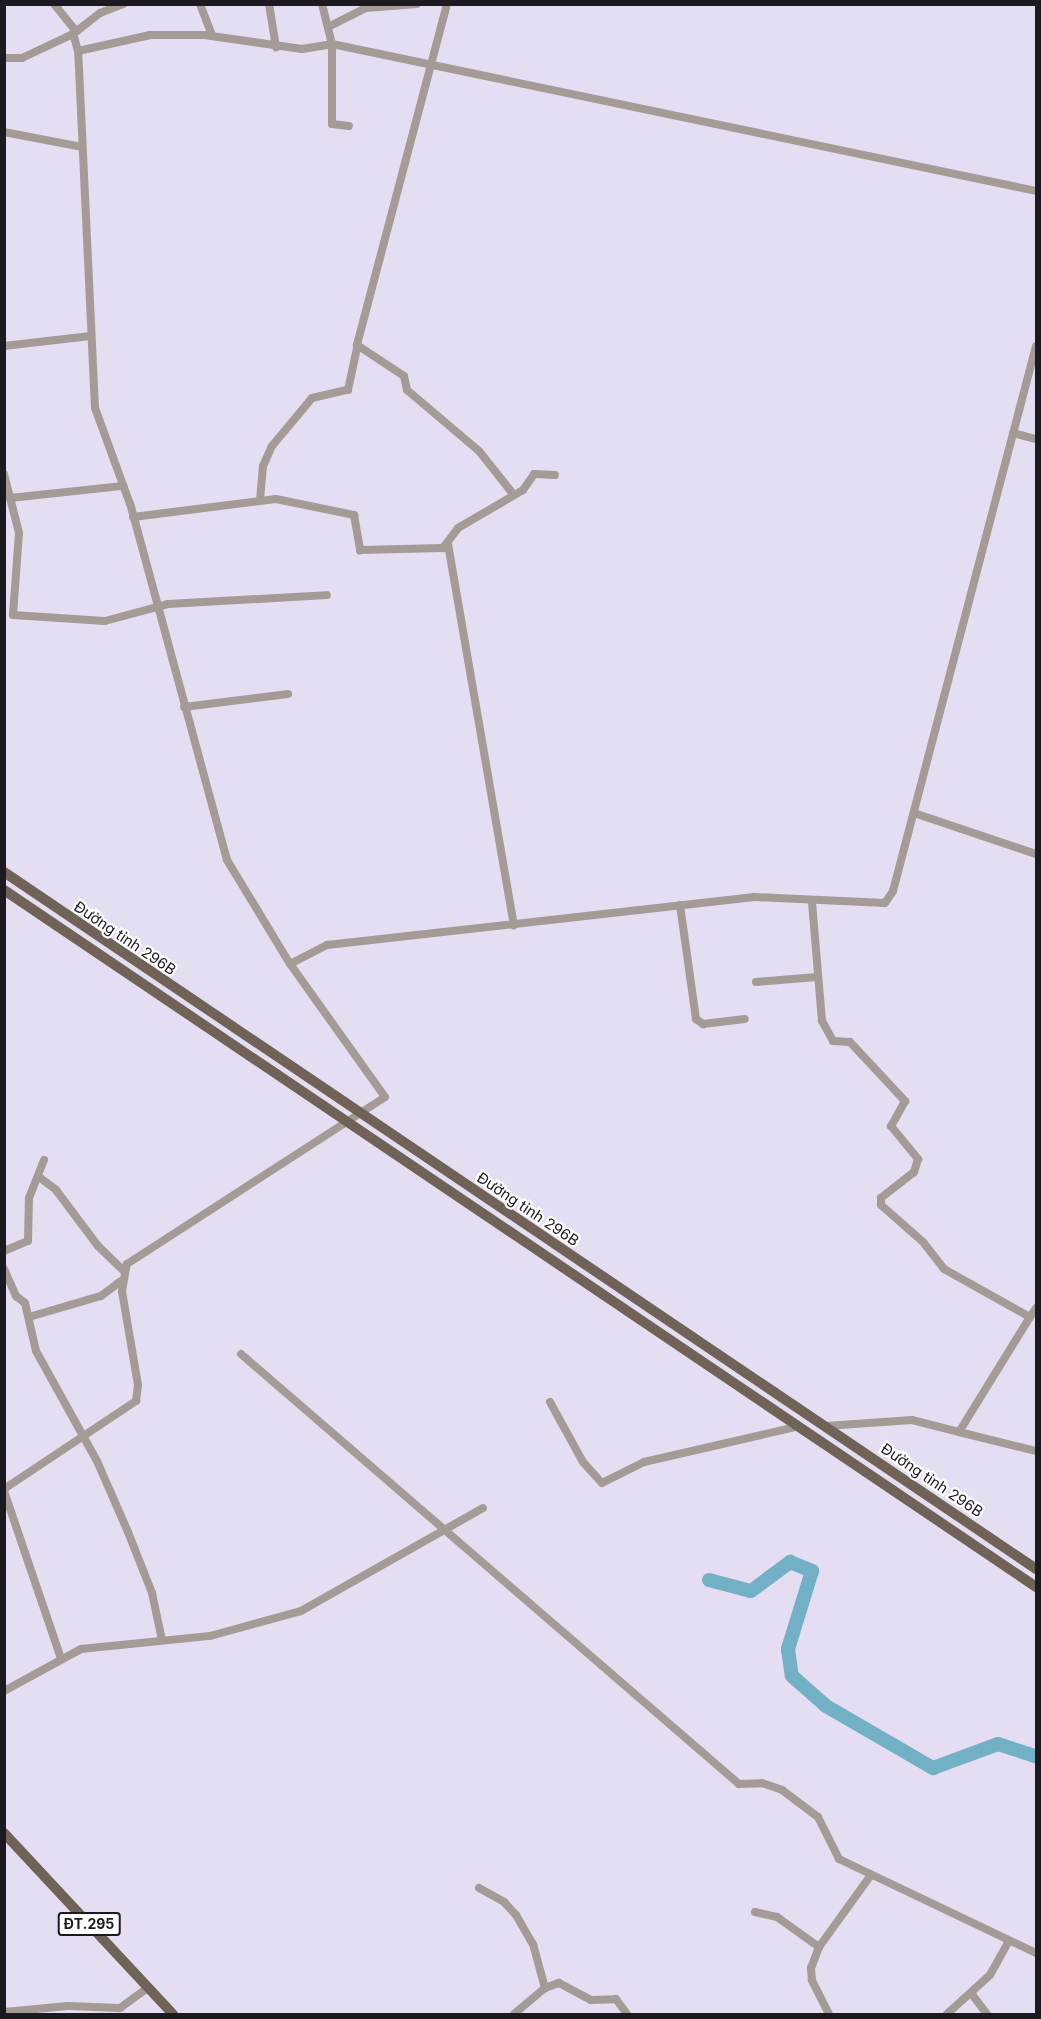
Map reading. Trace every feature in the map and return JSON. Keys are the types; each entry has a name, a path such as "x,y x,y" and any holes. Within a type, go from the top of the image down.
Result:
{"main road":[{"name":"Đường tỉnh 296B","path":"4,872 1036,1569"},
{"name":"Đường tỉnh 296B","path":"4,890 1036,1587"},
{"name":"ĐT.295","path":"4,1833 173,2014"}],"street":[{"path":"54,4 74,32 78,51 94,408 133,517 227,860 290,964 384,1097 140,1253 123,1270 121,1281 139,1392 131,1406 4,1490 61,1658"},
{"path":"4,58 22,58 123,4"},
{"path":"200,4 212,36"},
{"path":"269,4 276,47"},
{"path":"322,4 332,44 332,124 349,126"},
{"path":"260,500 263,466 272,446 312,398 348,390 447,4"},
{"path":"328,27 366,8 410,5"},
{"path":"78,51 150,35 212,36 276,47 332,44 1036,192"},
{"path":"4,132 82,147"},
{"path":"4,346 90,336"},
{"path":"290,964 327,945 680,905 770,896 813,902 885,903 894,891 1036,346"},
{"path":"357,348 404,376 407,390 474,446 514,495"},
{"path":"1013,433 1036,440"},
{"path":"514,925 448,544 458,528 514,495 534,474 555,475"},
{"path":"5,475 19,533 9,615 105,621 156,606 327,595"},
{"path":"10,498 123,486"},
{"path":"133,517 260,500 354,515 360,550 413,551 448,544"},
{"path":"184,707 288,694"},
{"path":"914,813 1036,854"},
{"path":"813,902 822,1021 833,1041 850,1042 906,1103 891,1126 918,1160 918,1166 881,1198 881,1205 923,1242 938,1265 1030,1317"},
{"path":"680,905 696,1019 703,1024 745,1019"},
{"path":"756,982 818,977"},
{"path":"4,1251 28,1241 28,1198 39,1177 44,1160"},
{"path":"39,1177 56,1190 98,1246 123,1270"},
{"path":"4,1269 29,1317 36,1351 83,1438 152,1593 162,1640"},
{"path":"29,1317 101,1296 121,1281"},
{"path":"959,1432 1036,1308"},
{"path":"241,1354 738,1784 762,1783 797,1800 818,1817 839,1859 1036,1953"},
{"path":"550,1402 583,1462 602,1483 644,1462 796,1427"},
{"path":"826,1426 912,1420 1036,1451"},
{"path":"4,1691 81,1649 210,1636 301,1611 483,1508"},
{"path":"829,2014 812,1980 819,1947 871,1875"},
{"path":"479,1888 504,1902 516,1915 533,1944 545,1988"},
{"path":"755,1912 777,1917 819,1947"},
{"path":"947,2014 990,1975 1010,1941"},
{"path":"514,2014 545,1988 567,1984 591,2000 616,1999 627,2014"},
{"path":"4,2012 68,2006 120,2008 148,1988"},
{"path":"971,1994 987,2014"}],"waterway":[{"path":"709,1580 751,1591 790,1562 812,1571 788,1649 792,1676 826,1706 933,1768 998,1744 1036,1756"}]}
